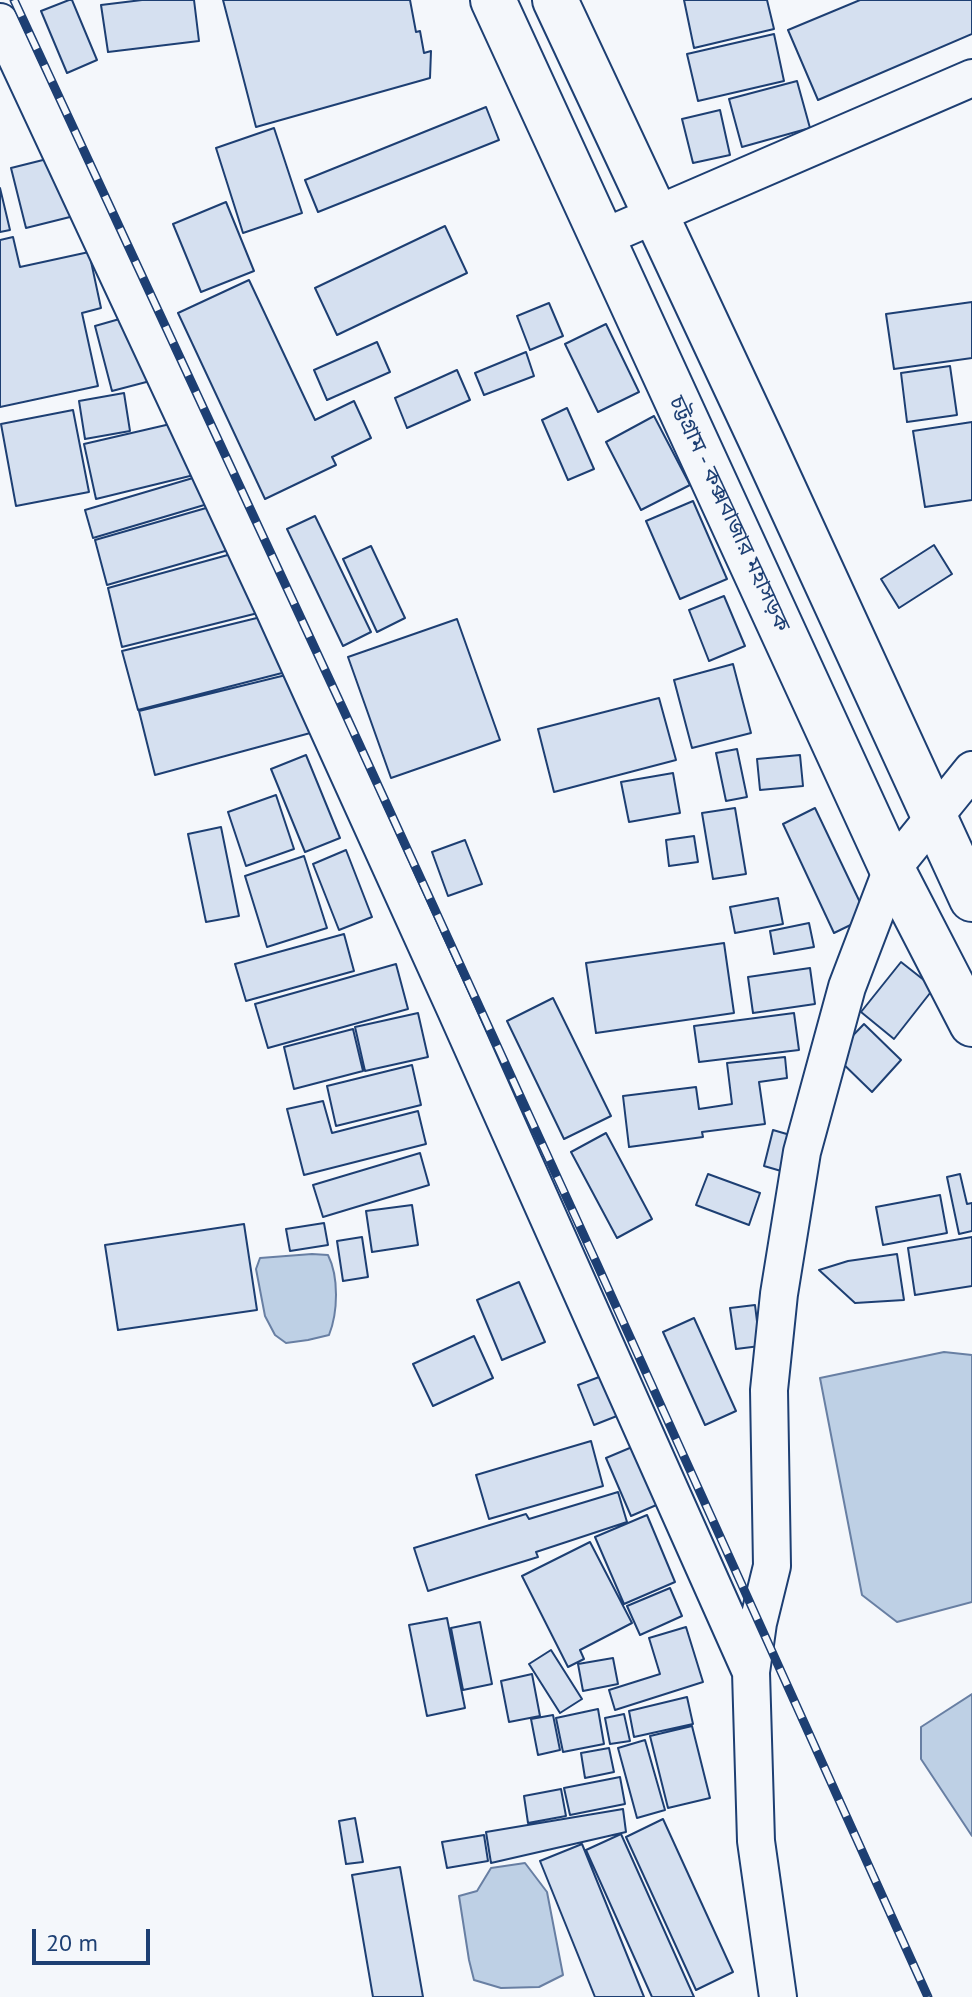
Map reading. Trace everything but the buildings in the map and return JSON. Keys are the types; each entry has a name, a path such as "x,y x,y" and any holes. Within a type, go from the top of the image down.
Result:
{"highway":[{"name":"চট্টগ্রাম - কক্সবাজার মহাসড়ক","path":"493,0 892,869 972,1024"},
{"path":"555,0 972,899"}],"street":[{"path":"0,22 280,621 751,1672"},
{"path":"602,238 972,78"},
{"path":"778,1997 756,1841 751,1672 758,1623 772,1566 769,1390 779,1294 802,1152 847,987 892,869 972,770"}],"water":[{"path":"328,1255 332,1264 336,1305 332,1326 329,1335 286,1343 275,1335 265,1316 256,1269 260,1258"},
{"path":"944,1352 972,1355 972,1602 897,1622 862,1595 820,1378"},
{"path":"972,1694 972,1836 921,1759 921,1727"},
{"path":"525,1863 547,1892 563,1975 539,1987 501,1988 474,1980 459,1896 477,1891 491,1868"}],"railway":[{"path":"14,0 344,711 928,1997"}]}
